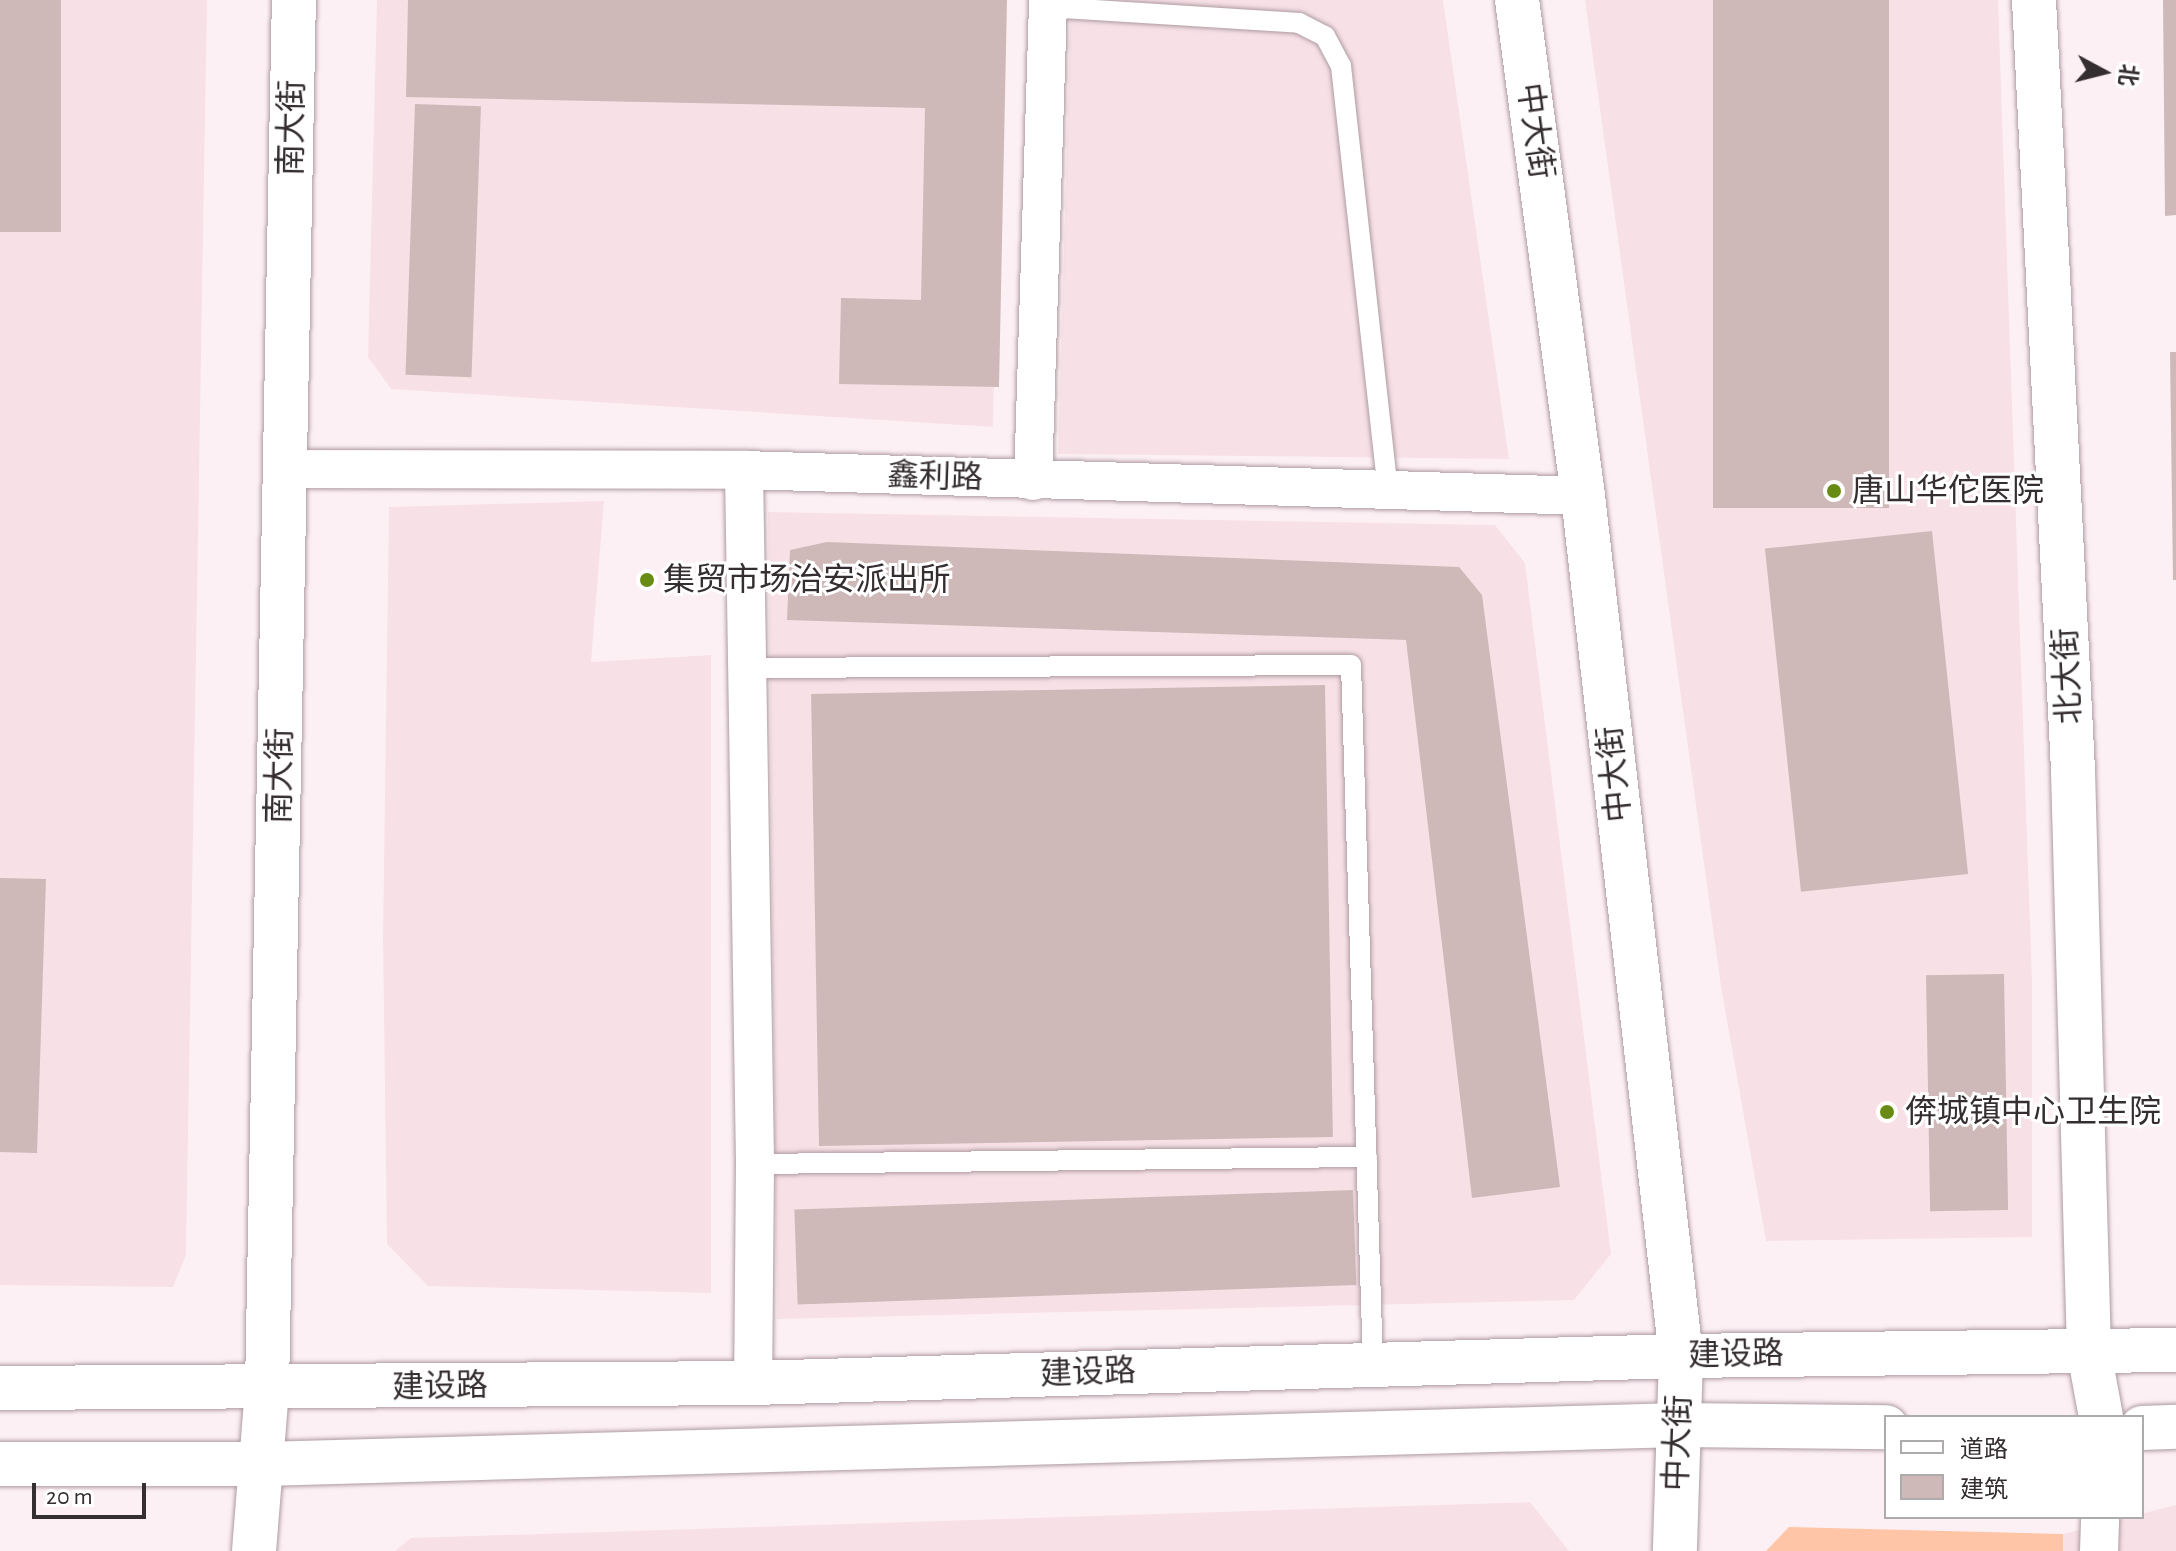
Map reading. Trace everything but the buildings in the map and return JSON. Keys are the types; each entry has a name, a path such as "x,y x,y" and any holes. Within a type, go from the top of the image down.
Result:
{"main road":[{"name":"南大街","path":"254,1551 267,1388 294,0"},
{"name":"中大街","path":"1517,0 1583,496 1681,1356 1675,1551"},
{"name":"北大街","path":"2034,0 2073,771 2089,1352 2101,1415"},
{"name":"建设路","path":"0,1388 753,1383 1681,1356 2176,1350"},
{"path":"0,1464 263,1464 1679,1425 1884,1427"},
{"path":"2144,1428 2176,1427"}],"street":[{"path":"1033,481 1048,4"},
{"name":"鑫利路","path":"286,469 744,470 1583,496"},
{"path":"744,470 744,668 755,1164 753,1383"},
{"path":"2099,1551 2100,1519"}],"lane":[{"path":"1048,4 1299,23 1325,36 1341,66 1388,490"},
{"path":"744,668 1351,665 1373,1365"},
{"path":"755,1164 1367,1157"}],"shaded area":[{"path":"0,0 207,0 186,1255 173,1287 0,1285"},
{"path":"377,0 1000,0 993,427 391,389 368,357"},
{"path":"1071,0 1443,0 1509,459 1058,454"},
{"name":"唐山华佗医院","path":"1585,0 1998,0 2032,981 2032,1237 1766,1241 1721,987"},
{"path":"604,501 591,662 711,655 711,1293 428,1286 387,1244 383,937 389,507"},
{"path":"768,512 1495,525 1525,563 1611,1254 1574,1300 777,1319"},
{"path":"1530,1502 1569,1551 395,1551 411,1538"},
{"path":"2176,1505 2176,1551 2063,1551 2063,1534 2121,1519 2144,1519 2144,1513"},
{"path":"1789,1527 2063,1534 2063,1551 1766,1551"}],"place":[{"name":"唐山华佗医院","path":"1834,491"},
{"name":"集贸市场治安派出所","path":"647,580"},
{"name":"倴城镇中心卫生院","path":"1887,1112"}]}
